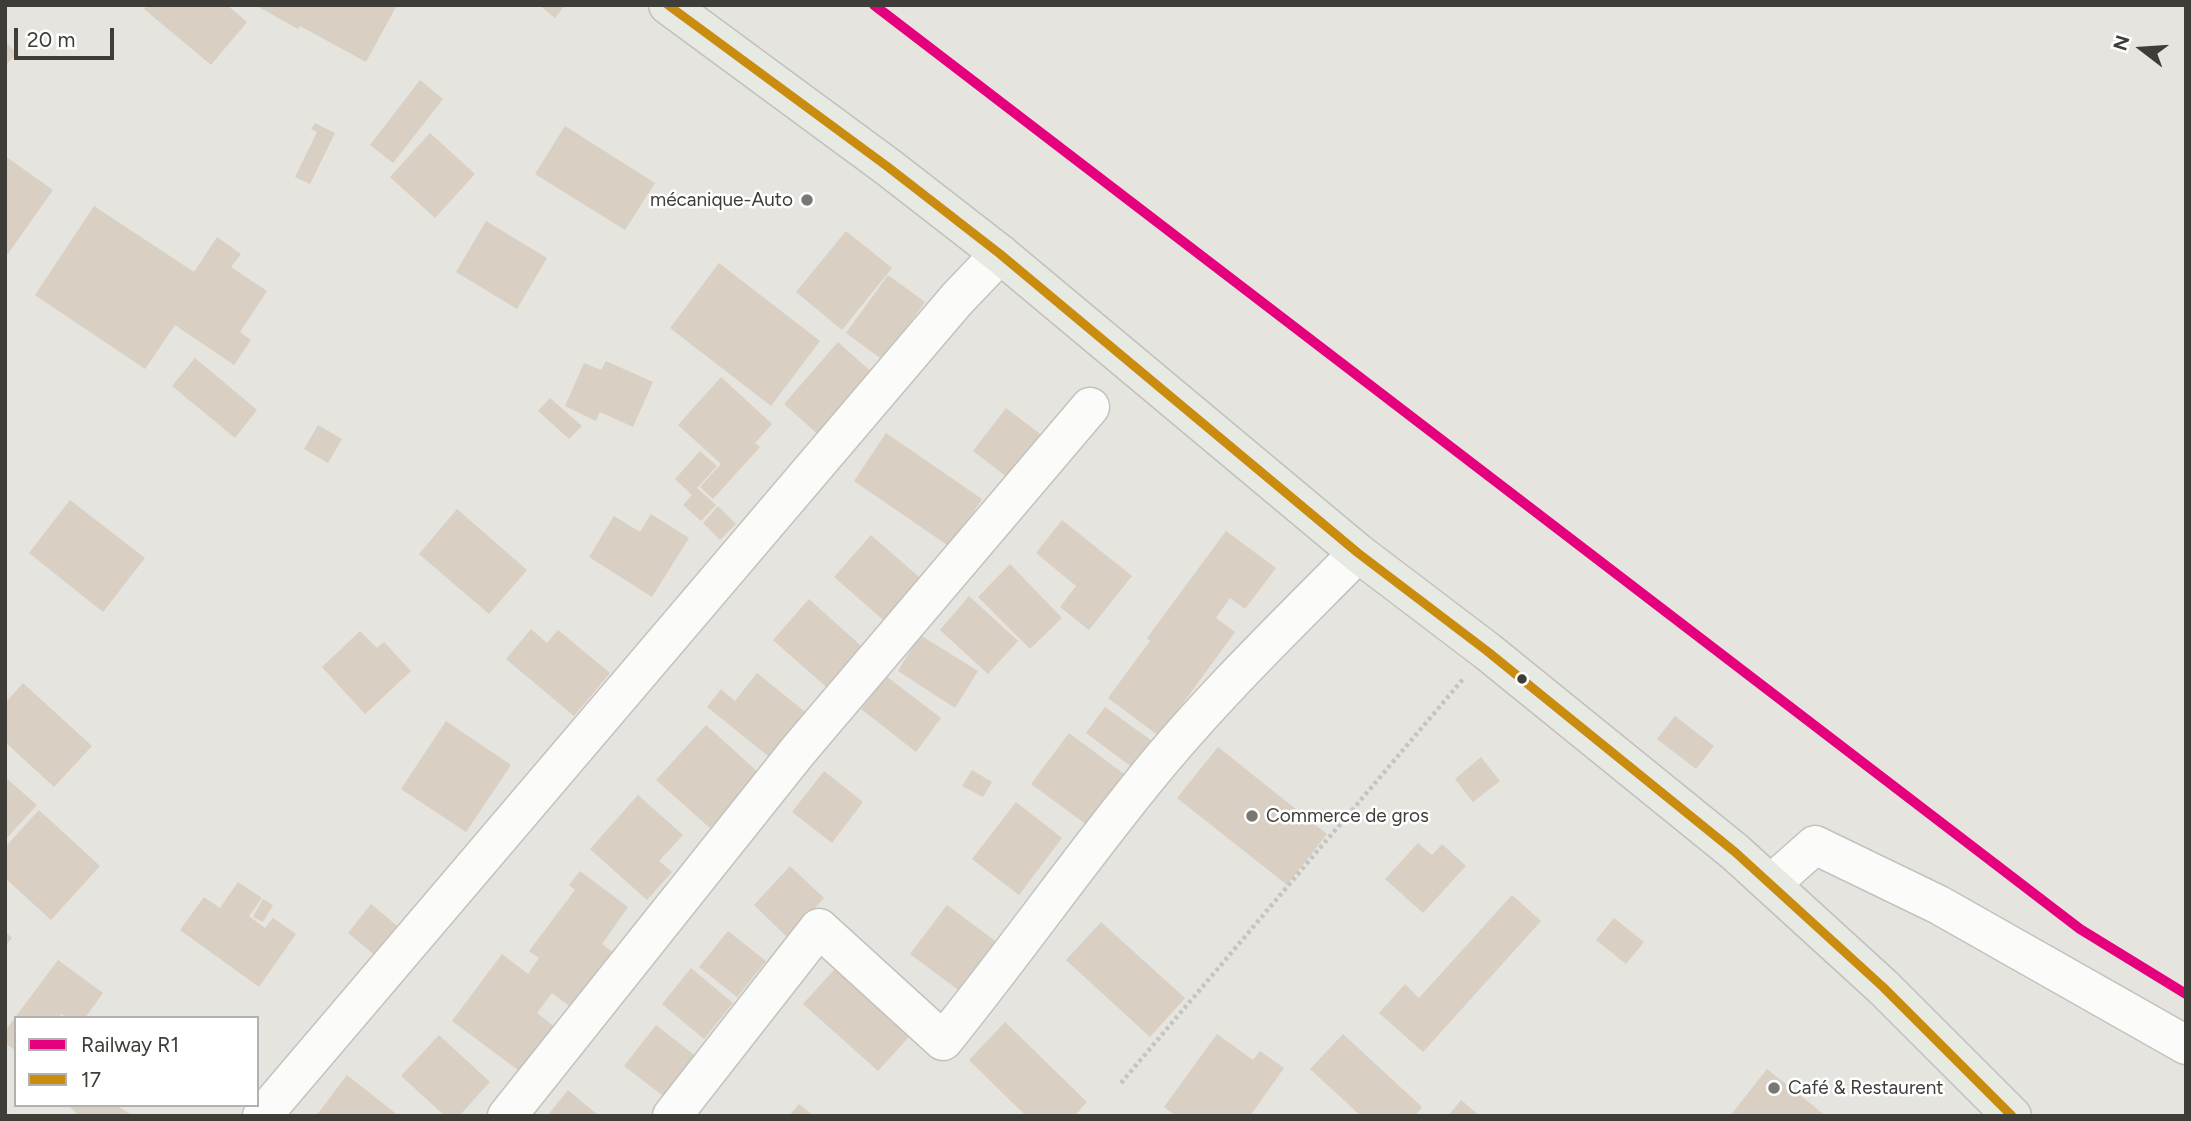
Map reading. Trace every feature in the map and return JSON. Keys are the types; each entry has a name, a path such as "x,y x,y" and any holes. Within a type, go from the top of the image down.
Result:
{"main road":[{"path":"668,5 888,166 1000,254 1358,553 1487,651 1735,852 1884,987 2012,1116"}],"street":[{"path":"262,1116 957,299 1000,254"},
{"path":"507,1116 798,751 1090,407"},
{"path":"672,1116 819,928 943,1041 1006,963 1144,780 1204,711 1358,553"},
{"path":"1771,884 1815,845 1939,905 2186,1045"}],"path":[{"path":"1121,1083 1487,651"}],"building":[{"path":"147,5 227,5 247,22 211,65 144,9"},
{"path":"255,5 397,5 366,62"},
{"path":"539,5 565,5 555,18"},
{"path":"5,42 17,53 5,66"},
{"path":"420,80 443,99 393,163 370,145"},
{"path":"315,123 335,133 310,184 295,177 317,132 311,129"},
{"path":"565,126 655,183 625,230 535,174"},
{"path":"430,133 475,174 435,218 390,177"},
{"path":"5,156 53,190 5,258"},
{"path":"94,206 194,272 217,237 241,254 231,267 267,291 240,332 251,340 234,365 175,325 145,369 35,295"},
{"path":"486,221 547,258 517,309 456,272"},
{"path":"846,231 892,268 842,330 796,292"},
{"path":"719,263 820,341 771,406 670,328"},
{"path":"888,275 925,302 883,360 846,333"},
{"path":"838,342 877,377 823,439 784,404"},
{"path":"195,358 257,410 235,438 172,386"},
{"path":"606,361 653,382 633,427 600,412 596,421 565,406 584,363 601,370"},
{"path":"721,377 772,424 755,443 760,447 713,499 700,487 721,464 678,425"},
{"path":"550,398 582,426 569,439 538,411"},
{"path":"1006,408 1044,437 1011,480 973,451"},
{"path":"318,425 342,439 328,463 304,449"},
{"path":"886,433 982,499 950,547 854,481"},
{"path":"700,451 717,466 697,488 716,505 701,521 683,505 692,495 675,479"},
{"path":"70,500 145,558 103,612 29,553"},
{"path":"718,506 736,524 720,540 703,523"},
{"path":"457,509 527,570 489,614 419,554"},
{"path":"651,514 689,538 652,597 589,557 614,516 640,532"},
{"path":"1062,520 1132,576 1089,630 1060,607 1076,586 1036,553"},
{"path":"1226,531 1276,568 1245,609 1230,598 1216,618 1235,632 1159,736 1108,698 1150,641 1147,638"},
{"path":"871,535 926,583 889,625 834,577"},
{"path":"1010,564 1062,618 1030,649 978,597"},
{"path":"969,596 1018,641 988,674 940,630"},
{"path":"809,599 869,653 833,693 773,640"},
{"path":"531,629 547,643 558,630 610,673 574,716 506,659"},
{"path":"360,631 377,648 384,642 411,671 365,714 322,667"},
{"path":"920,635 978,671 955,708 898,671"},
{"path":"757,673 809,715 773,760 707,707 721,689 735,701"},
{"path":"886,676 941,718 916,752 861,709"},
{"path":"23,683 92,746 54,787 5,742 5,703"},
{"path":"1105,707 1152,741 1133,768 1086,733"},
{"path":"1675,716 1714,746 1696,769 1657,739"},
{"path":"446,721 511,765 466,832 401,789"},
{"path":"706,725 759,773 710,828 656,780"},
{"path":"1069,733 1124,774 1087,825 1031,784"},
{"name":"Commerce de gros","path":"1218,747 1327,834 1287,885 1177,798"},
{"path":"1481,757 1500,781 1473,802 1455,779"},
{"path":"972,770 992,782 983,797 962,786"},
{"path":"824,771 863,802 832,843 792,812"},
{"path":"5,777 37,805 5,840"},
{"path":"638,795 683,835 659,861 672,872 647,900 590,849"},
{"path":"1016,802 1062,838 1019,895 972,859"},
{"path":"39,810 100,866 51,920 5,878 5,847"},
{"path":"1418,843 1432,855 1442,844 1466,866 1423,913 1385,879"},
{"path":"790,866 824,898 788,938 754,905"},
{"path":"580,871 628,907 602,944 615,954 573,1009 552,993 537,1013 560,1031 526,1076 452,1021 502,954 528,974 539,958 529,951 575,890 569,885"},
{"path":"238,882 262,898 249,916 265,928 273,918 296,934 259,987 180,930 204,897 220,908"},
{"path":"1512,895 1541,921 1423,1052 1379,1013 1405,984 1419,998"},
{"path":"263,899 273,905 263,922 253,917"},
{"path":"371,904 407,934 383,962 348,933"},
{"path":"947,905 998,943 961,992 910,954"},
{"path":"1614,918 1644,942 1626,964 1596,940"},
{"path":"1101,922 1185,998 1150,1037 1066,960"},
{"path":"5,931 12,938 5,946"},
{"path":"728,931 766,961 737,997 699,967"},
{"path":"58,960 103,993 86,1016 16,1016"},
{"path":"842,961 917,1028 878,1071 803,1004"},
{"path":"691,968 733,1003 704,1039 662,1004"},
{"path":"14,1019 14,1050 5,1043 5,1031"},
{"path":"1005,1022 1087,1102 1074,1116 1026,1116 969,1060"},
{"path":"656,1025 703,1062 671,1102 624,1066"},
{"path":"1217,1034 1253,1060 1260,1051 1284,1068 1250,1116 1176,1116 1164,1107"},
{"path":"1343,1034 1422,1107 1415,1116 1361,1116 1310,1069"},
{"path":"439,1035 490,1082 459,1116 445,1116 401,1076"},
{"path":"1767,1069 1826,1116 1730,1116"},
{"path":"347,1075 399,1116 316,1116"},
{"path":"568,1090 599,1116 547,1116"},
{"path":"1461,1100 1480,1116 1448,1116"},
{"path":"799,1104 814,1116 789,1116"},
{"path":"70,1107 119,1107 133,1116 79,1116"}],"rail line":[{"name":"R1","path":"874,5 2080,929 2186,994"}],"transit line":[{"name":"17","path":"668,5 888,167 1000,254 1358,553 1487,651 1735,852 1883,987 2012,1116"}],"place":[{"name":"mécanique-Auto","path":"807,200"},
{"name":"Commerce de gros","path":"1252,816"},
{"name":"Café & Restaurent","path":"1774,1088"}]}
